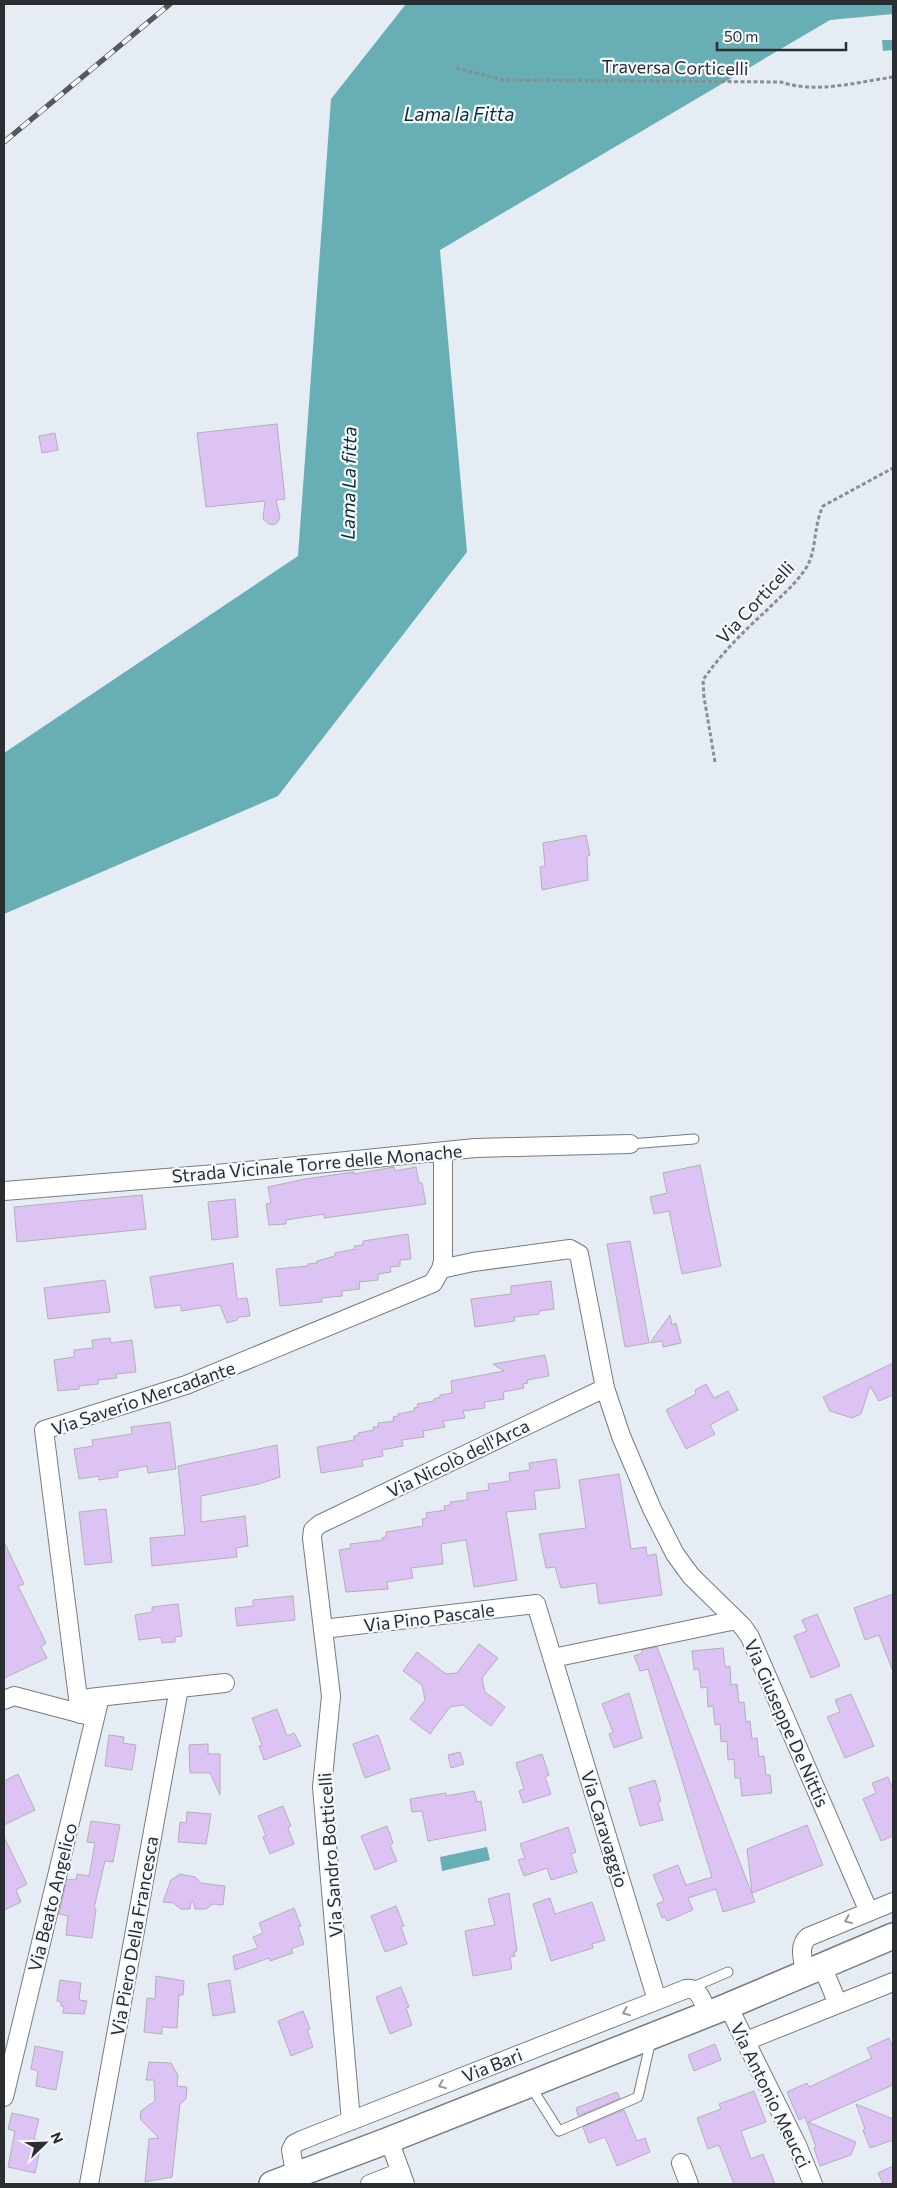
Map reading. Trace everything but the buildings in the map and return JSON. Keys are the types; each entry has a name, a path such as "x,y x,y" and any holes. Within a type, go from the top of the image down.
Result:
{"main road":[{"name":"Via Bari","path":"288,2182 718,2010 814,1969 891,1942"}],"street":[{"name":"Strada Vicinale Torre delle Monache","path":"4,1191 504,1147 630,1144"},
{"path":"443,1152 442,1269 483,1261 570,1250 575,1251 581,1258 605,1388"},
{"name":"Via Saverio Mercadante","path":"84,1710 44,1430 198,1381 426,1287 432,1283 442,1269"},
{"name":"Via Nicolò dell'Arca","path":"313,1530 320,1524 605,1388"},
{"name":"Via Giuseppe De Nittis","path":"605,1388 621,1436 655,1515 675,1554 709,1596 736,1620 750,1637 869,1912"},
{"name":"Via Sandro Botticelli","path":"313,1530 312,1538 331,1696 322,1787 351,2121"},
{"name":"Via Pino Pascale","path":"323,1629 536,1604"},
{"name":"Via Caravaggio","path":"536,1604 657,2000"},
{"path":"553,1658 736,1620"},
{"path":"179,1688 225,1683"},
{"name":"Via Beato Angelico","path":"4,2097 84,1710 100,1697 179,1688"},
{"name":"Via Piero Della Francesca","path":"89,2184 179,1688"},
{"path":"4,1700 14,1696 84,1710"},
{"path":"838,2004 801,1948 803,1941 808,1937 893,1902"},
{"path":"746,2041 838,2004 891,1987"},
{"path":"692,1988 718,2010"},
{"name":"Via Bari","path":"288,2182 294,2144 657,2000 692,1988"},
{"name":"Via Antonio Meucci","path":"718,2010 746,2041 797,2145 813,2184"},
{"path":"370,2184 403,2178 389,2140"},
{"path":"681,2163 689,2184"}],"lane":[{"path":"630,1144 694,1139"},
{"path":"692,1988 728,1972"},
{"path":"529,2084 559,2131 638,2097 652,2036"}],"path":[{"name":"Traversa Corticelli","path":"456,68 504,80 781,82 792,86 812,87 893,77"},
{"name":"Via Corticelli","path":"715,762 703,680 764,612 789,589 806,568 812,555 816,524 823,506 893,468"}],"water":[{"name":"Lama la Fitta","path":"406,4 893,4 893,14 830,20 440,250 467,552 278,796 4,914 4,753 298,556 331,99"},
{"path":"882,40 893,40 893,50 883,51"},
{"path":"487,1847 490,1860 442,1871 440,1857"}],"railway":[{"path":"4,142 170,4"}],"water label":[{"name":"Lama La fitta","path":"348,483"}]}
